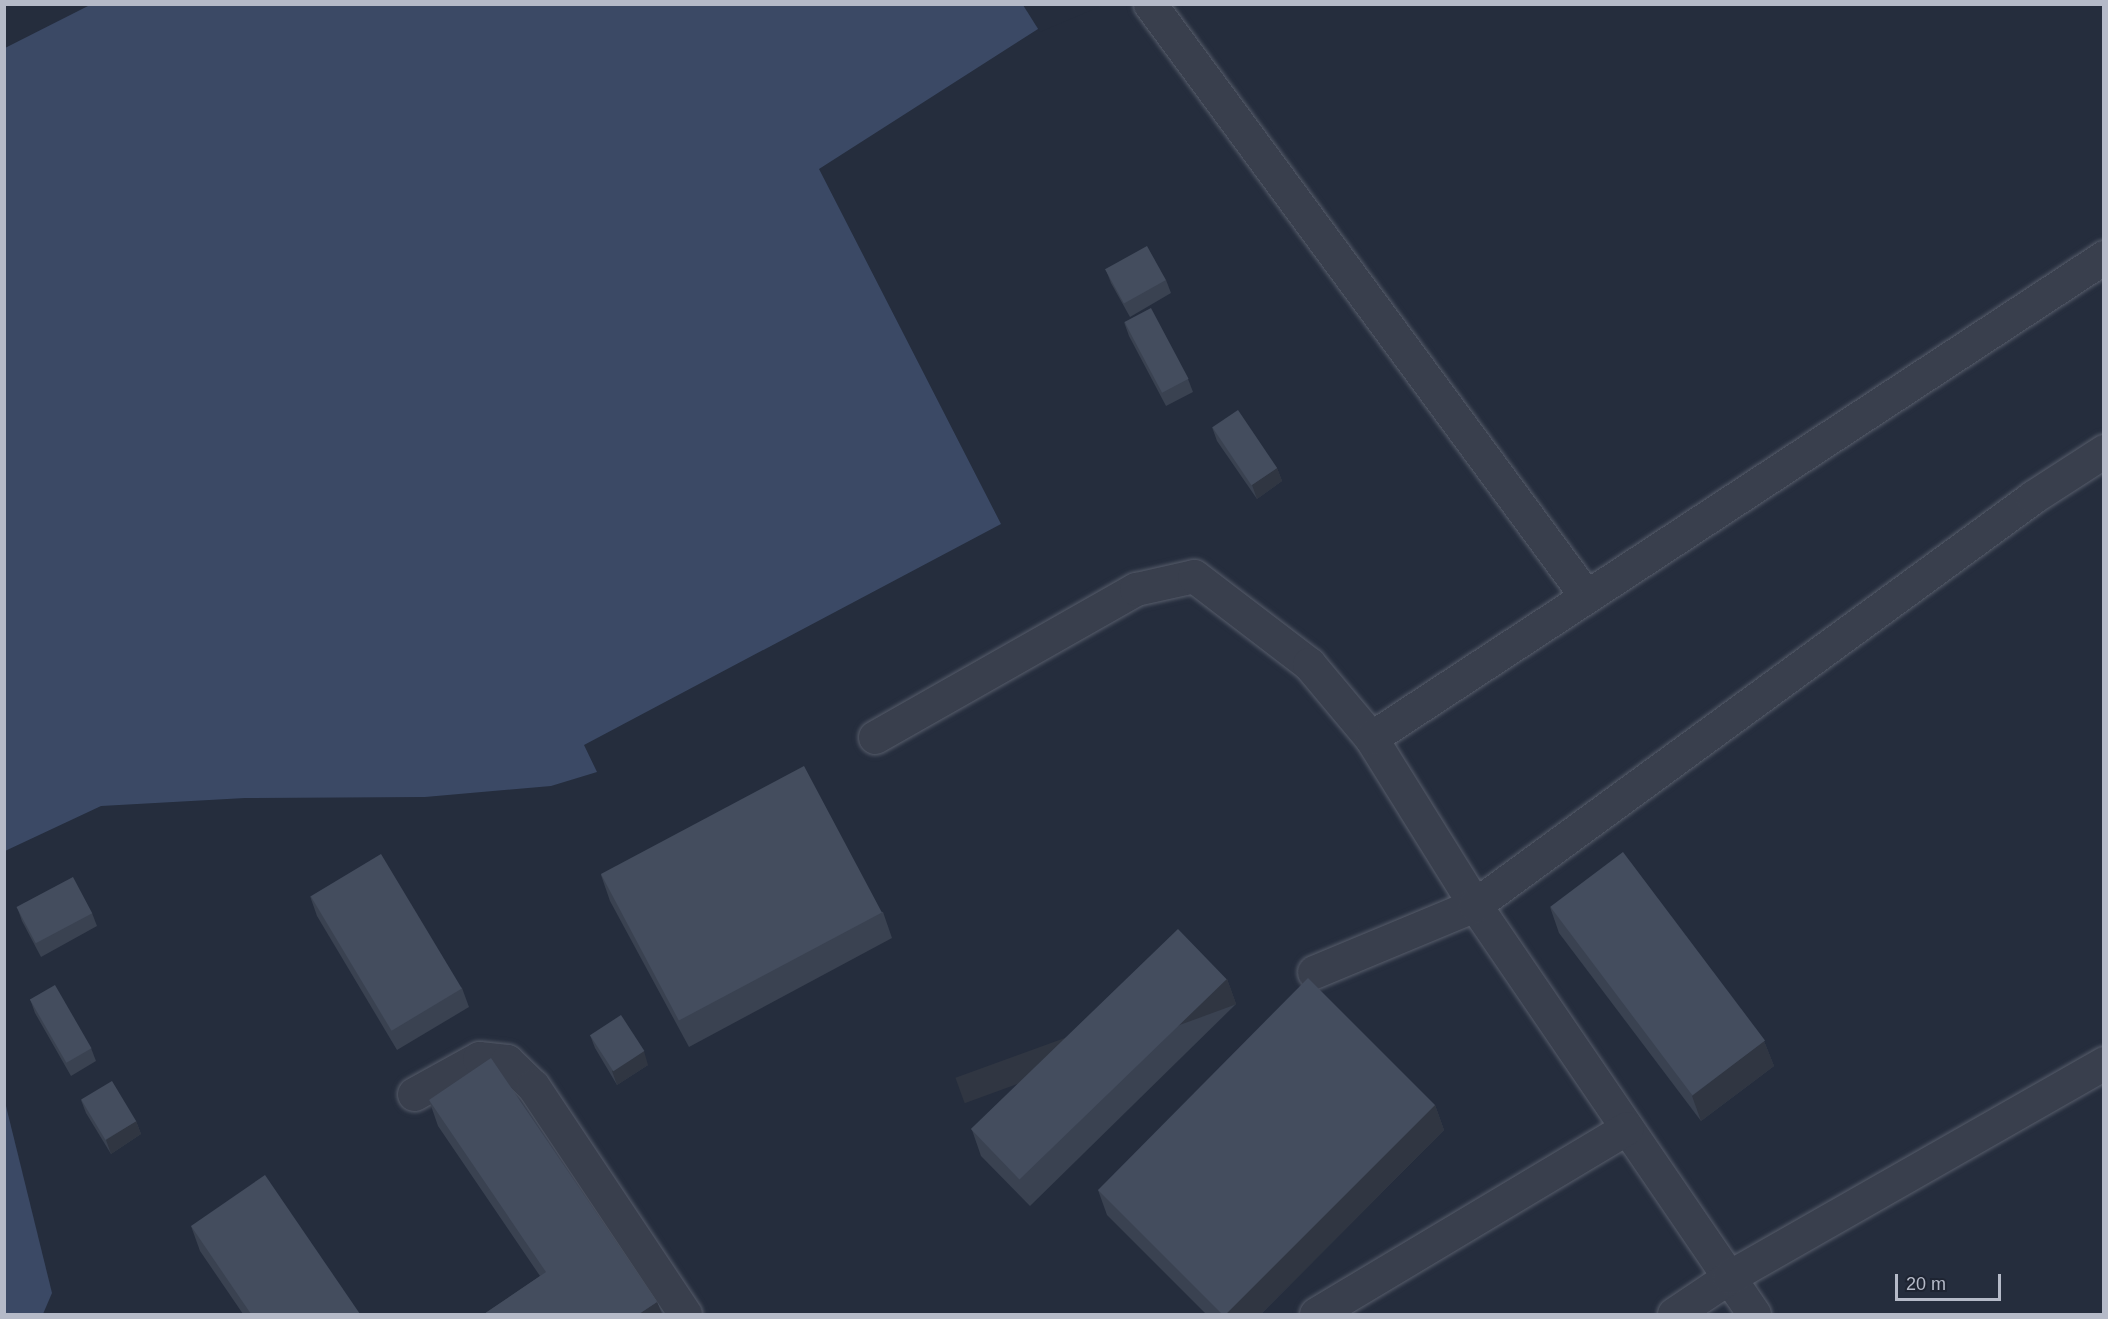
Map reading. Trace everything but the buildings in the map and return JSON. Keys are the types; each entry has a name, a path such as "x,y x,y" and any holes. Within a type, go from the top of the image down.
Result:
{"lane":[{"path":"1150,4 1584,593"},
{"path":"1371,738 1584,593 2103,257"},
{"path":"1314,972 1475,905 2103,451"},
{"path":"875,737 1136,589 1194,576 1309,664 1371,738 1475,905 1754,1314"},
{"path":"414,1094 479,1058 507,1061 533,1086 685,1314"},
{"path":"1674,1314 1729,1277 2103,1063"},
{"path":"1316,1314 1627,1128"}],"water":[{"path":"5,5 1103,5 1038,29 819,169 1001,524 584,745 597,772 551,786 425,797 245,798 101,806 5,851"},
{"path":"5,1102 52,1293 43,1314 5,1314"}],"pier":[{"path":"5,4 90,4 90,5 5,48"},
{"path":"1023,4 1106,4 1040,32 1023,5"}]}
